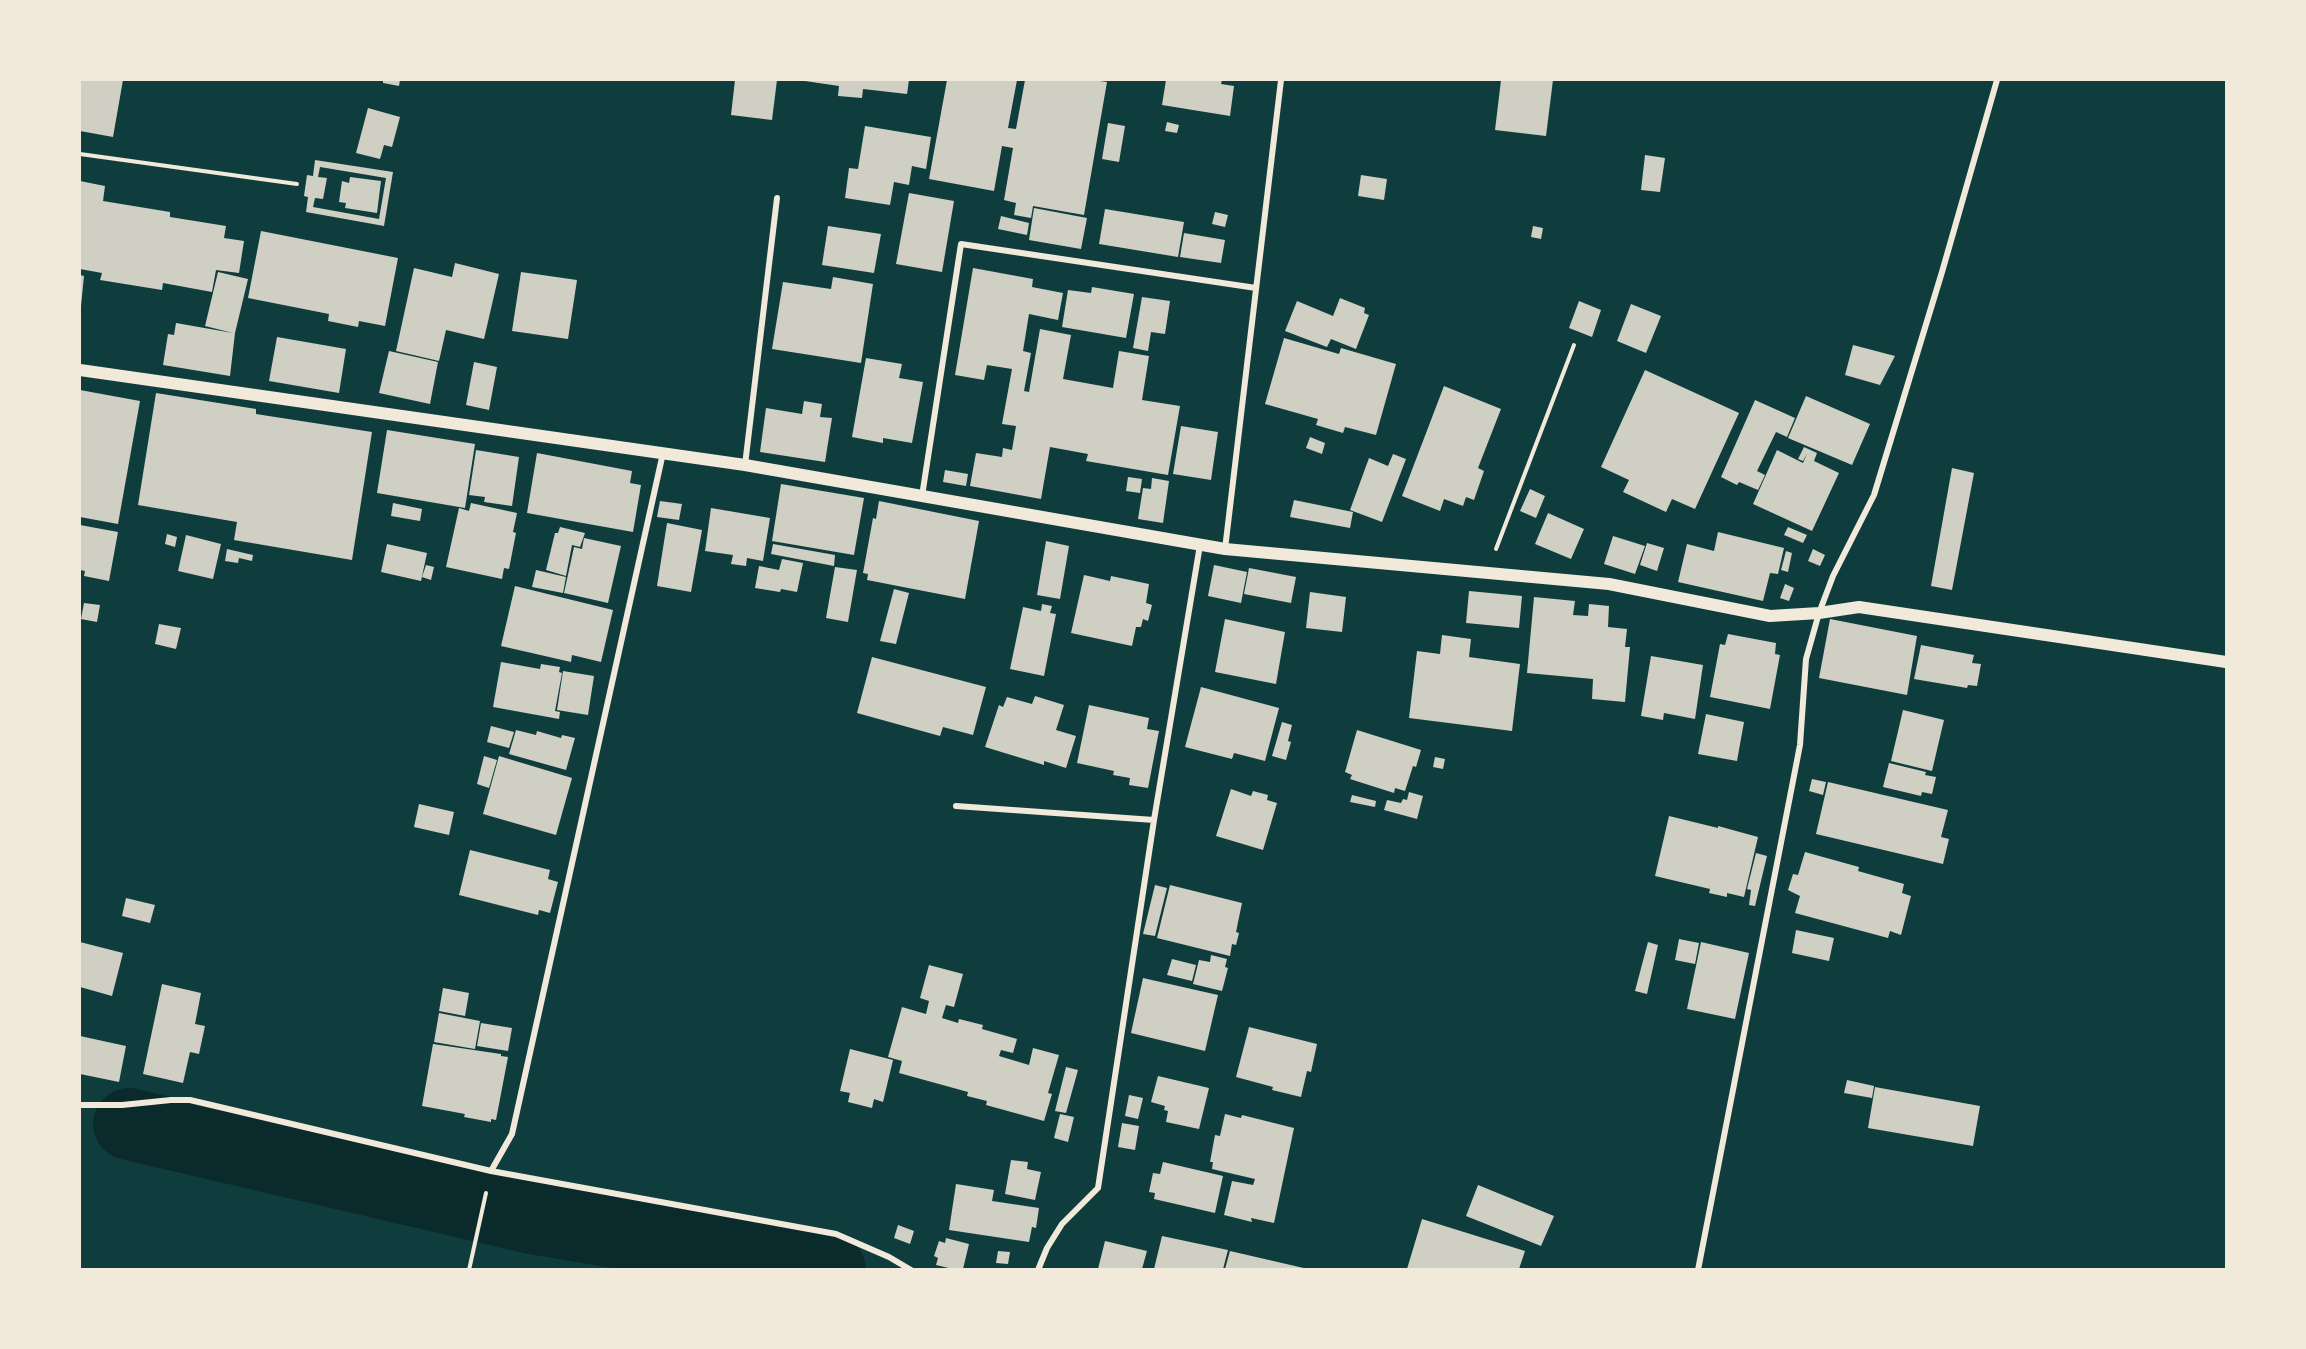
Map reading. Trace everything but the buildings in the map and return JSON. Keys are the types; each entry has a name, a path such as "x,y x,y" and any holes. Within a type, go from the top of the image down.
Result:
{"main road":[{"path":"80,370 745,465 1226,549 1609,584 1770,616 1819,613 1859,607 2226,662"}],"street":[{"path":"1226,549 1281,80"},
{"path":"1698,1269 1800,745 1806,659 1819,613 1833,576 1874,495 1942,272 1997,80"},
{"path":"745,465 777,198"},
{"path":"922,496 961,244 1256,288"},
{"path":"491,1171 512,1134 663,453"},
{"path":"1038,1269 1047,1248 1062,1224 1098,1188 1154,820 1200,544"},
{"path":"956,806 1154,820"},
{"path":"80,1105 122,1105 190,1100 491,1171 836,1234 890,1257 911,1269"}],"path":[{"path":"80,154 297,184"},
{"path":"1487,573 1574,345"},
{"path":"469,1269 487,1188"}],"waterway":[{"path":"129,1124 532,1218 830,1270"}]}
